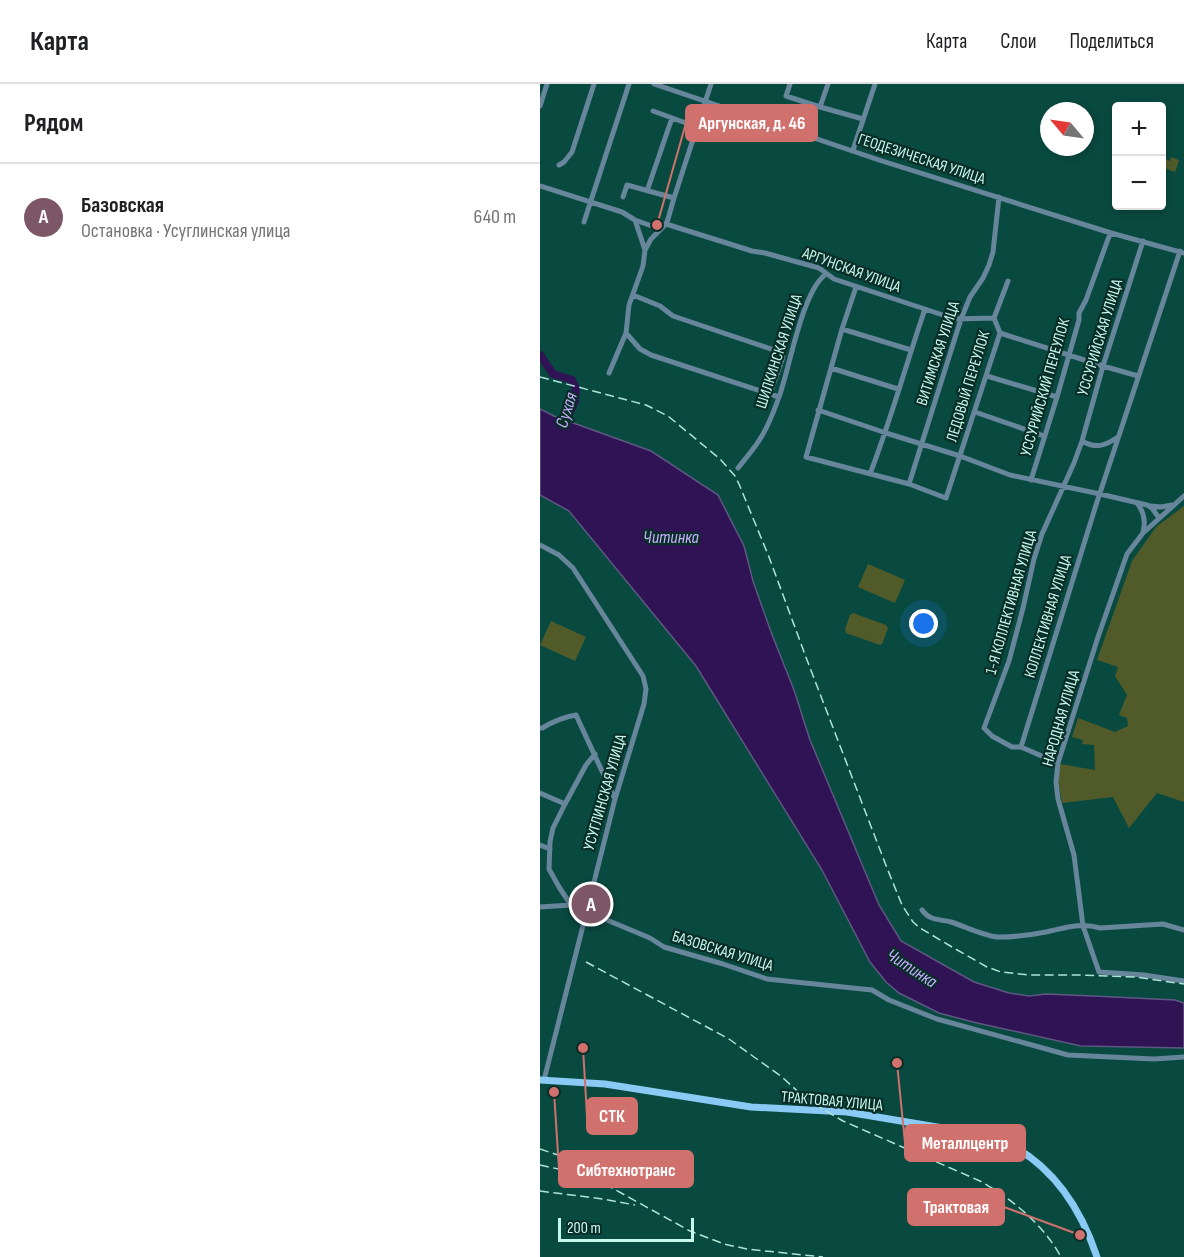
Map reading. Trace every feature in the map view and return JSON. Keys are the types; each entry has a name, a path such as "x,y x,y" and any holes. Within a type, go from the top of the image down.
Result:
{"main road":[{"name":"ТРАКТОВАЯ УЛИЦА","path":"542,1080 605,1084 751,1107 848,1112 985,1135 1006,1142 1029,1156 1059,1184 1080,1215 1097,1257"}],"street":[{"path":"540,106 547,84"},
{"path":"559,165 572,152 594,84"},
{"path":"584,222 629,84"},
{"name":"ГЕОДЕЗИЧЕСКАЯ УЛИЦА","path":"654,84 1112,233 1182,252"},
{"path":"609,373 626,333 629,305 643,266 645,250 651,239 666,224 711,84"},
{"name":"ГЕОДЕЗИЧЕСКАЯ УЛИЦА","path":"790,84 786,96 863,119"},
{"path":"820,107 828,84"},
{"path":"853,150 875,84"},
{"path":"653,111 697,127"},
{"path":"647,191 672,118"},
{"path":"623,197 627,185 674,198"},
{"path":"540,186 622,212 635,220 660,229"},
{"name":"ВИТИМСКАЯ УЛИЦА","path":"909,484 961,319 970,297 983,278 993,252 999,197"},
{"path":"635,220 645,250"},
{"name":"АРГУНСКАЯ УЛИЦА","path":"666,224 752,251 819,268 834,279 925,309 961,319 994,318"},
{"name":"УССУРИЙСКИЙ ПЕРЕУЛОК","path":"818,410 1030,480 1057,397 1079,313 1112,233"},
{"name":"УССУРИЙСКАЯ УЛИЦА","path":"1063,486 1082,441 1143,241"},
{"name":"КОЛЛЕКТИВНАЯ УЛИЦА","path":"1021,747 1138,375 1182,252"},
{"name":"ШИЛКИНСКАЯ УЛИЦА","path":"738,468 761,438 779,397 803,315 816,283 826,274"},
{"name":"ЛЕДОВЫЙ ПЕРЕУЛОК","path":"909,484 946,498 1000,333 994,318 1008,281"},
{"path":"856,287 806,457 909,484"},
{"path":"633,295 660,306 673,316 777,351 783,357 770,394"},
{"path":"870,474 886,433 910,350 925,309"},
{"path":"842,329 910,350"},
{"path":"626,333 640,349 651,355 779,397"},
{"path":"1000,333 1138,375"},
{"path":"831,368 898,389"},
{"path":"987,376 1057,397"},
{"path":"975,412 1044,436"},
{"path":"1082,441 1103,446 1118,437"},
{"path":"1030,480 1146,505 1161,507 1176,503"},
{"name":"1-Я КОЛЛЕКТИВНАЯ УЛИЦА","path":"1021,747 1012,747 992,736 984,728 1009,661 1042,534 1063,486"},
{"name":"НАРОДНАЯ УЛИЦА","path":"1184,496 1143,533 1127,554 1058,763 1056,782 1058,799 1074,855 1083,926 1099,972 1184,981"},
{"path":"1137,503 1144,517 1143,533"},
{"path":"1146,505 1152,508 1159,518"},
{"name":"УСУГЛИНСКАЯ УЛИЦА","path":"540,545 559,555 573,568 643,676 646,689 644,704 615,799 542,1080"},
{"name":"УСУГЛИНСКАЯ УЛИЦА","path":"540,728 565,716 576,715 615,799"},
{"path":"1021,747 1058,763"},
{"path":"572,905 549,868 550,849 554,828 565,804 586,765 595,754"},
{"path":"540,793 565,804"},
{"path":"540,845 550,849"},
{"name":"БАЗОВСКАЯ УЛИЦА","path":"540,907 572,905 651,938 664,947 723,963 767,979 872,990 889,1000 937,1019 1068,1055 1155,1059 1184,1057"},
{"path":"922,910 932,919 950,922 997,937 1044,932 1069,926 1100,928 1162,924 1184,930"}],"green space":[{"path":"1171,157 1179,160 1175,172 1166,169 1166,160 1170,161"},
{"path":"1184,506 1184,802 1157,793 1129,828 1113,797 1062,803 1058,780 1060,764 1095,770 1094,745 1082,744 1083,740 1072,737 1078,718 1115,732 1128,726 1127,718 1119,715 1127,695 1115,676 1118,667 1097,660 1132,561 1156,527"},
{"path":"868,564 905,580 895,603 858,587"},
{"path":"853,613 886,625 888,628 882,644 846,633 845,629"},
{"path":"551,621 586,637 575,661 540,645"}],"water":[{"name":"Читинка","path":"540,409 651,451 718,495 744,546 753,581 794,690 810,740 879,905 901,941 974,982 1009,993 1029,996 1046,994 1175,1000 1184,1003 1184,1048 1081,1046 939,1013 899,993 886,982 870,962 822,870 696,666 569,511 540,495"}],"waterway":[{"name":"Сухая","path":"540,355 553,374 572,380 576,389 575,401 563,429"}],"railway":[{"path":"540,377 646,405 668,416 720,459 735,476 769,557 887,868 902,905 913,922 987,967 1001,972 1030,975 1135,977 1184,984"},
{"path":"586,962 729,1039 782,1077 806,1099 843,1121 992,1188 1026,1213 1054,1245 1061,1257"},
{"path":"540,1149 558,1155 585,1171"},
{"path":"540,1165 572,1172 603,1183 690,1231 724,1244 747,1249 823,1257"},
{"path":"540,1191 635,1205"}],"place":[{"name":"Аргунская, д. 46","path":"657,225"},
{"name":"Базовская","path":"591,904"},
{"name":"СТК","path":"583,1048"},
{"name":"Металлцентр","path":"897,1063"},
{"name":"Сибтехнотранс","path":"554,1092"},
{"name":"Трактовая","path":"1080,1235"}]}
